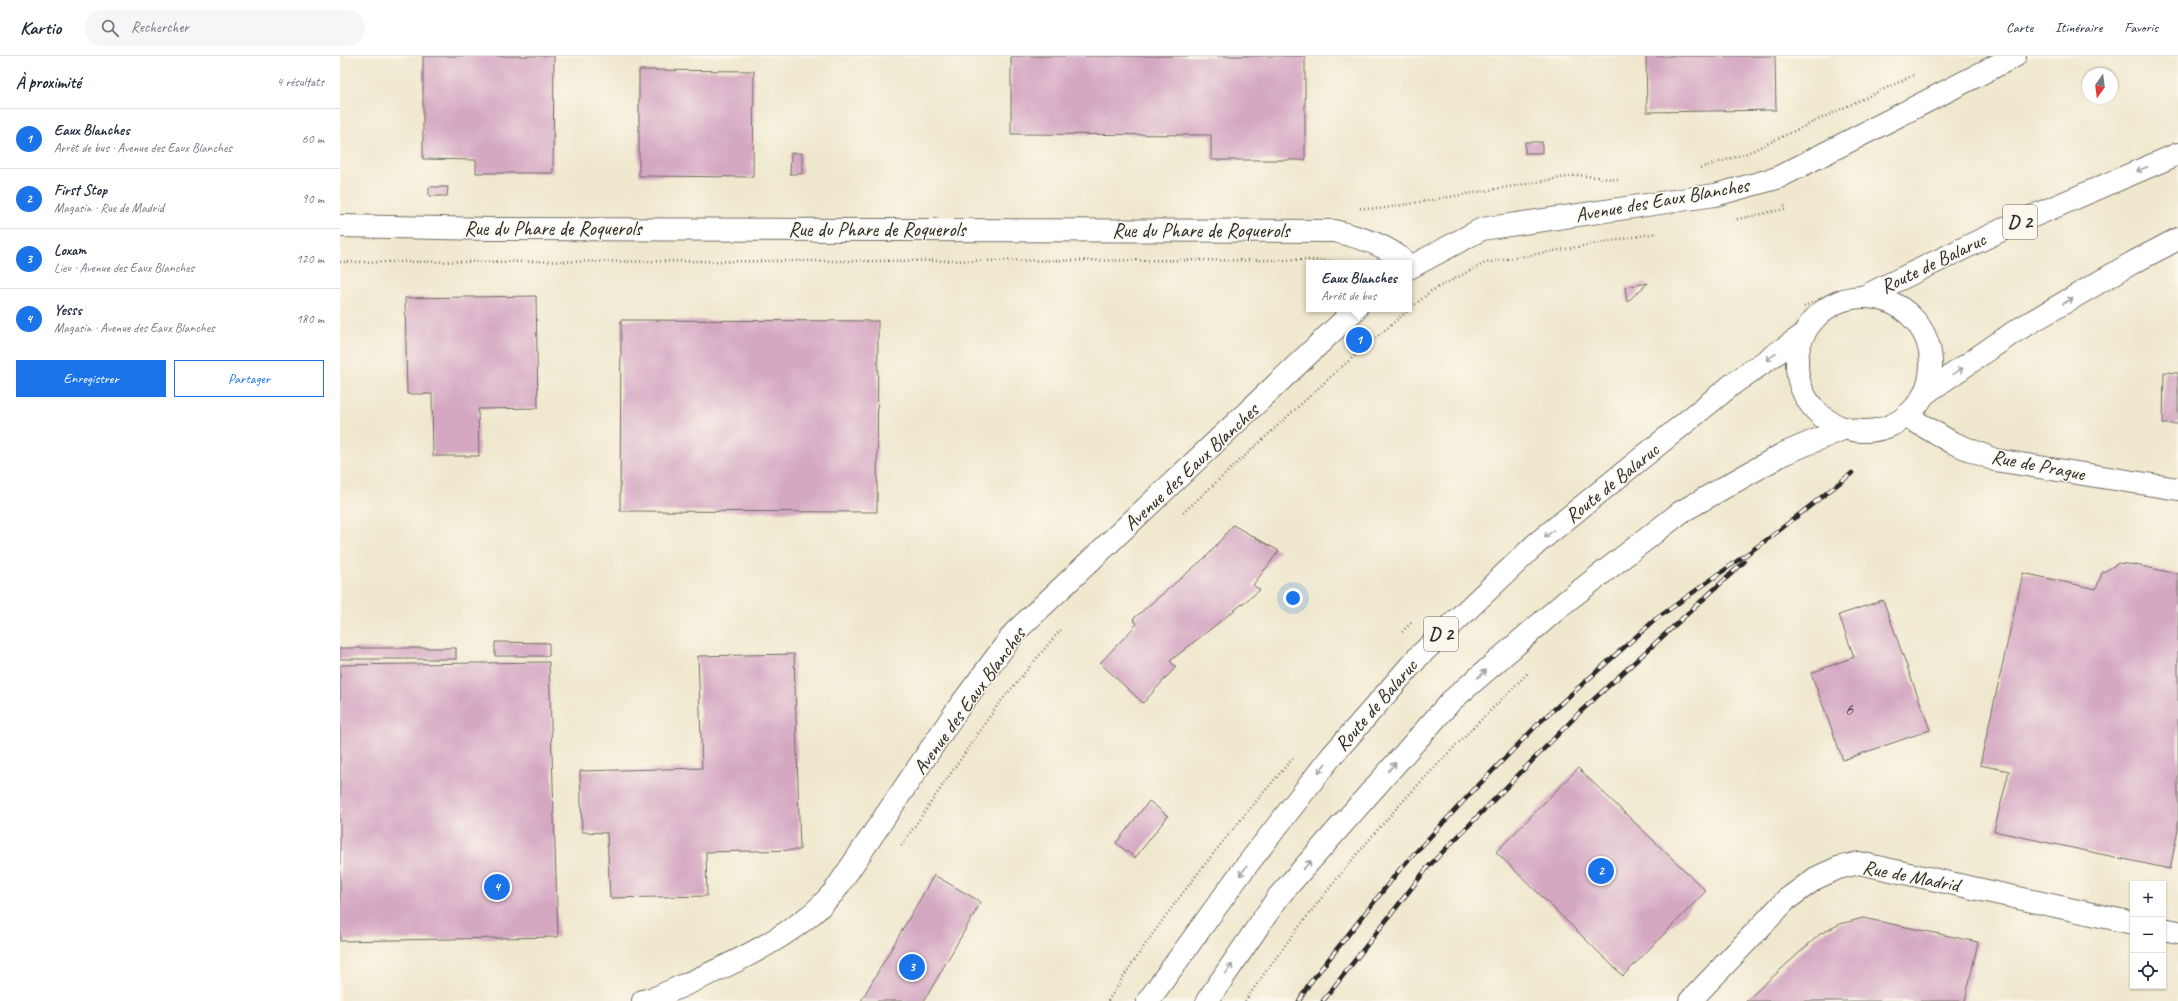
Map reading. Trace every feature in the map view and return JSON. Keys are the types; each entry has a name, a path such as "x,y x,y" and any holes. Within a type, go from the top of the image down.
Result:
{"street":[{"name":"Avenue des Eaux Blanches","path":"1412,264 1482,229 1715,195 1778,178 2015,56"},
{"name":"Route de Balaruc","path":"1865,296 2010,226 2178,154"},
{"name":"Rue du Phare de Roquerols","path":"340,226 507,229 1335,231 1364,238 1393,251 1403,260"},
{"name":"D 2","path":"1926,393 2014,332 2132,263 2178,239"},
{"name":"D 2","path":"1865,296 1884,299 1902,307 1916,320 1923,331 1932,355 1932,374 1926,393 1915,408 1901,421 1883,429 1864,432 1845,428 1822,416 1813,408 1802,391 1797,373 1797,353 1803,335 1813,319 1828,306 1846,299 1865,296"},
{"name":"Avenue des Eaux Blanches","path":"643,1001 655,998 755,952 783,936 814,911 834,892 959,706 1015,632 1353,312"},
{"name":"Route de Balaruc","path":"1148,1001 1240,874 1330,758 1418,657 1537,543 1734,383 1803,335"},
{"name":"Rue de Prague","path":"1906,416 1951,442 1995,460 2178,489"},
{"path":"1207,1001 1279,896 1451,701 1564,603 1681,512 1783,454 1845,428"},
{"name":"Rue de Madrid","path":"1690,1001 1786,900 1816,878 1838,868 1859,863 2130,922"},
{"path":"2166,930 2178,932"}],"path":[{"path":"1692,169 1745,154 1915,74"},
{"path":"1726,221 1785,209 1769,142"},
{"path":"1357,208 1379,209 1578,175 1618,180 1626,179"},
{"path":"1412,307 1431,291 1485,263 1658,233"},
{"path":"340,262 1306,260"},
{"path":"1181,515 1338,370 1406,312"},
{"path":"898,849 997,706 1066,623"},
{"path":"1245,1001 1290,936 1369,840 1440,762 1534,667"}],"building":[{"path":"423,56 554,56 553,173 476,173 476,160 423,159"},
{"path":"1011,56 1305,56 1305,160 1211,160 1211,135 1011,134"},
{"path":"1646,56 1775,56 1776,110 1647,112"},
{"path":"639,70 754,71 753,177 639,176"},
{"path":"1525,142 1542,142 1542,153 1525,153"},
{"path":"791,153 802,153 802,174 790,174"},
{"path":"429,187 448,187 447,196 429,196"},
{"path":"1648,283 1627,302 1625,287"},
{"path":"536,296 538,408 478,409 479,456 433,456 432,394 407,394 405,298"},
{"path":"621,320 878,321 877,512 620,511"},
{"path":"2164,372 2178,373 2178,424 2163,424"},
{"path":"1233,525 1279,551 1253,585 1260,590 1170,661 1176,667 1143,703 1100,663 1137,624 1133,619 1208,555"},
{"path":"2118,563 2136,565 2178,574 2178,830 2170,869 1994,831 2009,771 1980,765 2023,573 2096,589 2102,573"},
{"path":"1883,600 1930,730 1843,760 1811,673 1854,657 1839,615"},
{"path":"495,642 549,643 549,656 495,656"},
{"path":"340,648 456,648 456,659 340,659"},
{"path":"794,654 800,850 706,852 707,896 610,898 607,833 582,832 580,771 702,768 698,656"},
{"path":"549,662 558,937 340,941 340,665"},
{"path":"1578,768 1706,891 1623,976 1496,852"},
{"path":"1149,801 1168,816 1135,858 1116,843"},
{"path":"934,875 981,902 924,1001 861,1001"},
{"path":"1863,918 1978,942 1965,1001 1746,1001 1820,934 1840,924"}],"railway":[{"path":"1299,1001 1309,984 1401,868 1541,721 1656,619 1772,536 1852,473"},
{"path":"1323,1001 1428,867 1580,712 1744,562"}],"place":[{"name":"Eaux Blanches","path":"1359,340"},
{"name":"First Stop","path":"1601,871"},
{"name":"Yesss","path":"497,887"},
{"name":"Loxam","path":"912,967"}]}
